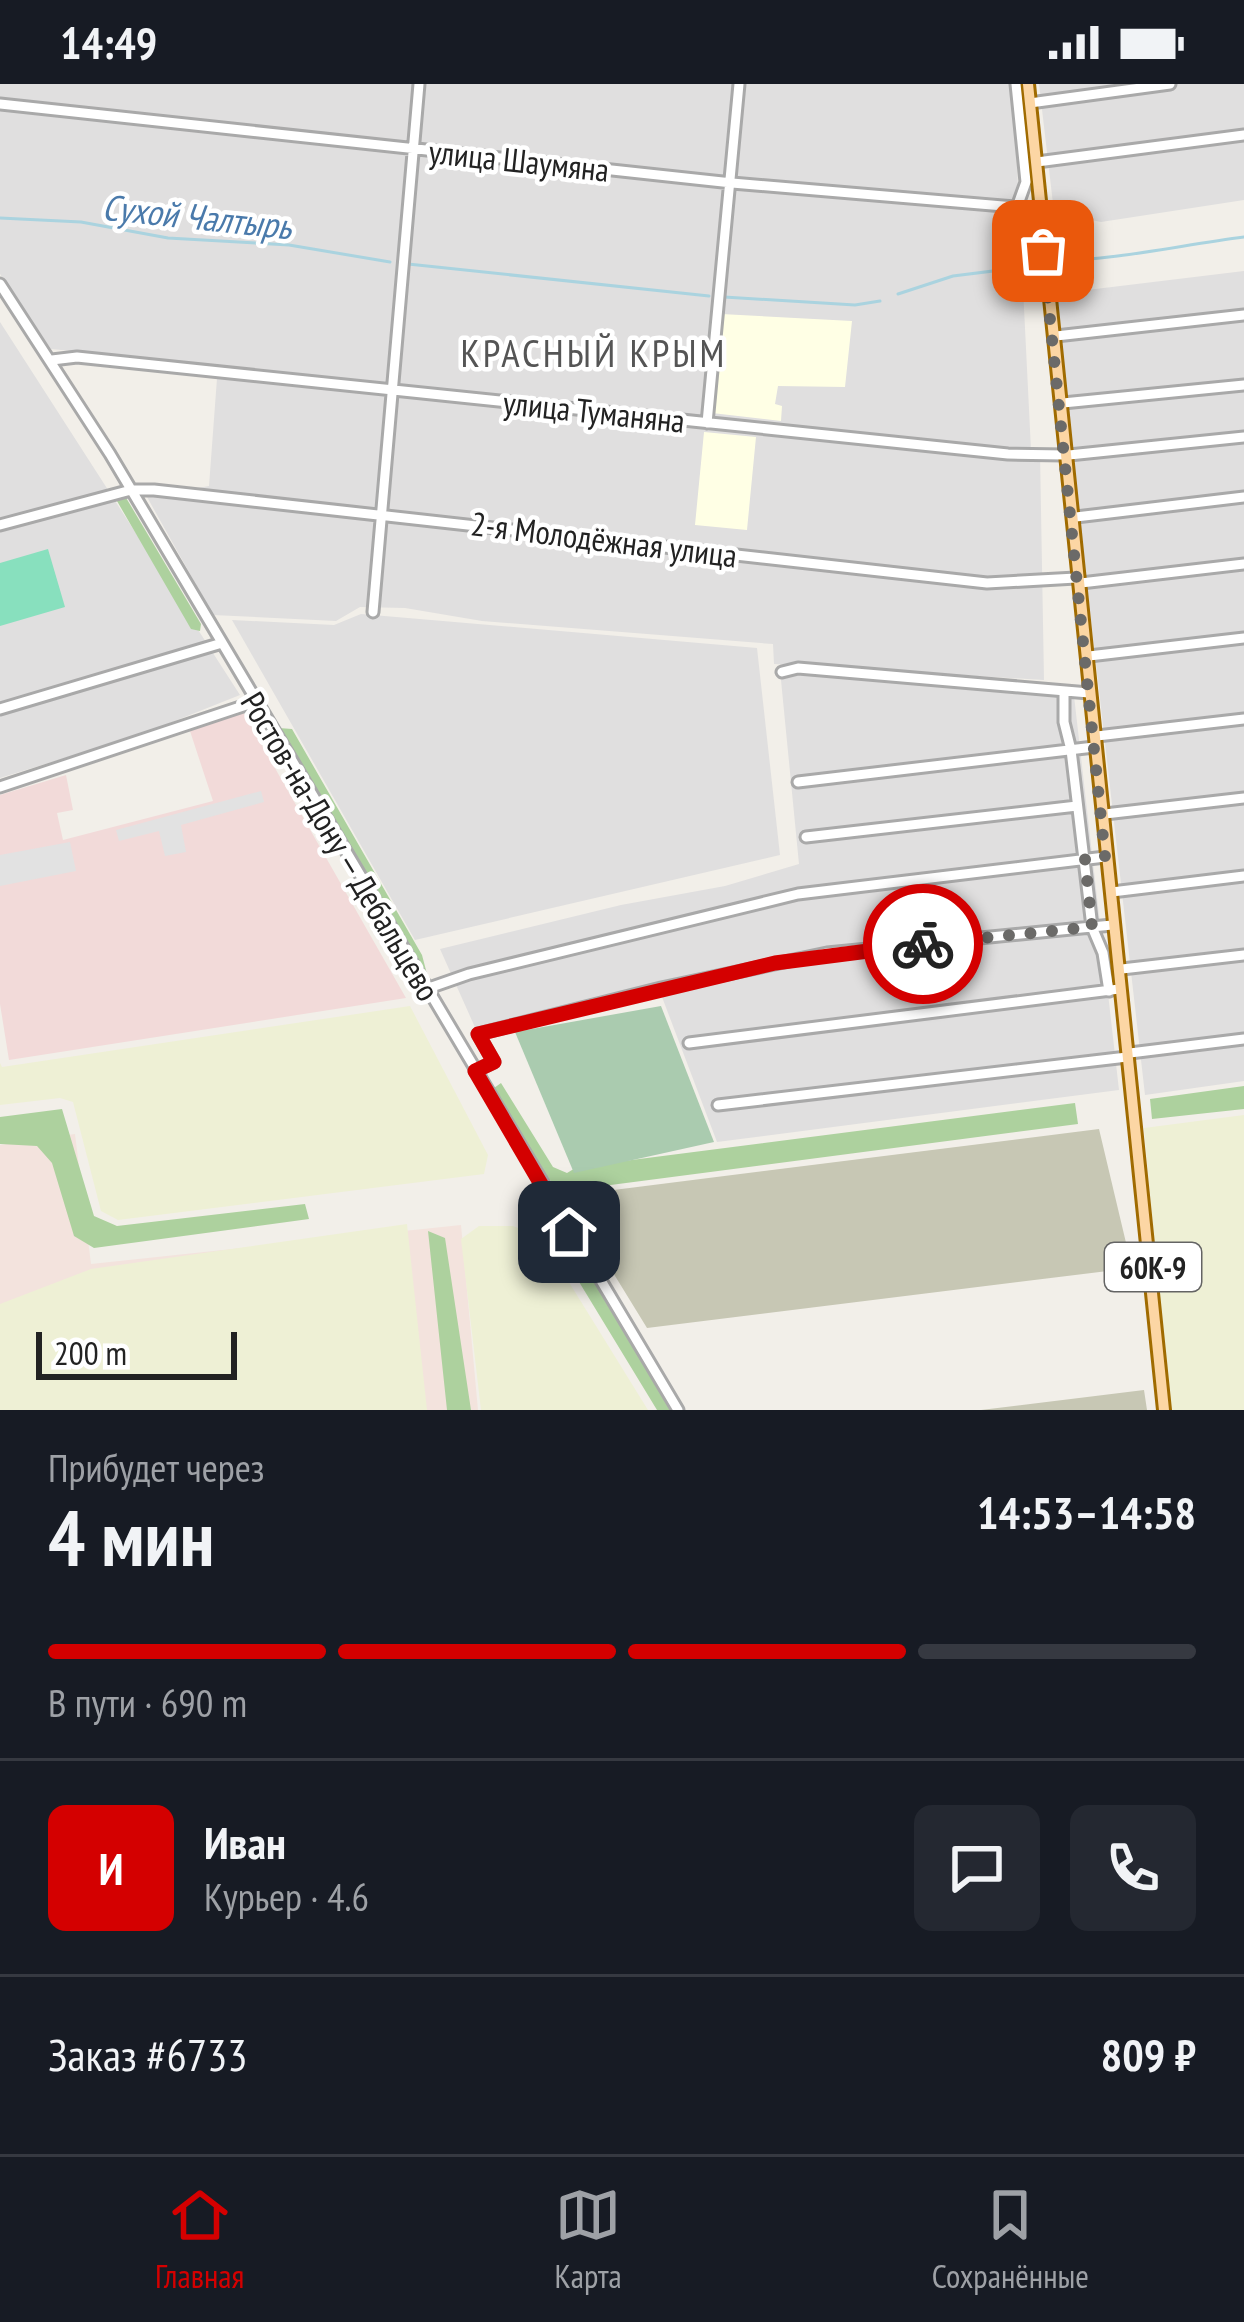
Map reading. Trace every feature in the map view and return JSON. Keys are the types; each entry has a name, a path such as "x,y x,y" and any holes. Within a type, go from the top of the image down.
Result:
{"main road":[{"name":"60К-9","path":"1028,84 1076,517 1114,990 1129,1055"},
{"name":"60К-9","path":"1036,157 1166,1410"}],"street":[{"path":"373,612 419,84"},
{"path":"707,423 740,84"},
{"path":"1016,84 1026,182 1017,207"},
{"path":"1030,104 1097,89 1170,84"},
{"name":"улица Шаумяна","path":"0,104 732,183 1039,209"},
{"path":"1036,157 1244,135"},
{"name":"Ростов-на-Дону — Дебальцево","path":"0,284 52,360 678,1410"},
{"path":"0,311 15,306"},
{"path":"1055,336 1244,315"},
{"name":"улица Туманяна","path":"52,360 77,357 1066,455 1244,437"},
{"path":"1063,403 1244,385"},
{"path":"0,526 130,490"},
{"name":"2-я Молодёжная улица","path":"130,490 380,513 987,584 1079,581 1244,564"},
{"path":"1076,517 1244,497"},
{"path":"1089,656 1244,638"},
{"path":"0,709 222,643"},
{"path":"782,672 798,668 1089,693"},
{"path":"689,1043 1114,990 1092,927 1064,722 1064,691"},
{"path":"0,787 255,702"},
{"path":"798,782 1071,750 1244,719"},
{"path":"1105,814 1244,798"},
{"path":"806,837 1077,806"},
{"path":"426,989 798,894 1105,857"},
{"path":"1112,892 1244,876"},
{"path":"475,1071 494,1062 478,1034 792,959 1112,925"},
{"path":"1121,969 1244,955"},
{"path":"718,1105 1244,1039"}],"shaded area":[{"path":"0,84 1013,84 1031,450 1040,453 1044,680 774,664 773,644 482,621 405,608 360,607 336,621 213,615 147,497 209,486 218,365 51,349 0,274"},
{"path":"1039,84 1244,84 1244,200 1101,222 1054,212"},
{"path":"1244,271 1244,1081 1145,1095 1054,294"},
{"path":"721,314 852,321 845,387 778,386 775,404 782,406 781,421 712,413"},
{"path":"0,322 240,695 142,734 0,778"},
{"path":"704,432 756,437 747,530 695,525"},
{"path":"361,614 757,648 780,855 415,940 232,620 334,625"},
{"path":"780,670 1073,687 1119,1090 717,1142 662,997 478,1034 440,949 621,905 725,886 799,864"},
{"path":"243,712 406,998 9,1060 0,1004 0,795 66,775 73,810 57,813 63,840 213,801 190,731"},
{"path":"261,791 264,802 181,825 186,852 165,856 159,831 119,841 116,830"},
{"path":"70,842 76,871 0,886 0,855"},
{"path":"410,1006 488,1155 484,1174 118,1220 101,1211 73,1102 60,1098 0,1105 0,1063 2,1067"},
{"path":"661,1006 714,1142 574,1173 515,1032"},
{"path":"1244,1115 1244,1410 1170,1410 1144,1128"},
{"path":"1099,1129 1132,1268 647,1328 566,1196"},
{"path":"75,1134 91,1264 461,1225 478,1410 0,1410 0,1145"},
{"path":"407,1224 427,1410 0,1410 0,1304 91,1269"},
{"path":"479,1226 513,1226 541,1237 648,1410 481,1410 461,1239"},
{"path":"1144,1390 1147,1410 981,1410"}],"green space":[{"path":"125,496 201,624 200,631 191,629 117,501"},
{"path":"48,549 65,607 0,626 0,563"},
{"path":"279,728 292,729 422,955 427,974"},
{"path":"501,1083 553,1167 567,1173 577,1167 1075,1103 1078,1124 580,1189 558,1186 548,1179 494,1088"},
{"path":"1244,1086 1244,1109 1152,1119 1150,1099"},
{"path":"62,1109 94,1216 117,1226 305,1204 309,1219 94,1248 74,1236 52,1163 37,1146 0,1144 0,1117"},
{"path":"543,1194 673,1410 657,1410 528,1198"},
{"path":"428,1231 445,1238 471,1410 447,1410"}],"waterway":[{"name":"Сухой Чалтырь","path":"0,218 81,222 168,238 289,245 390,262"},
{"name":"Сухой Чалтырь","path":"1054,261 1244,237"},
{"name":"Сухой Чалтырь","path":"408,264 709,296"},
{"name":"Сухой Чалтырь","path":"898,294 953,276 1033,266"},
{"name":"Сухой Чалтырь","path":"724,297 855,305 880,301"}],"way so far":[{"path":"923,944 1092,927 1085,859 1105,857 1043,251"}],"district":[{"name":"КРАСНЫЙ КРЫМ","path":"594,352"}],"route":[{"path":"569,1232 475,1071 494,1062 478,1034 775,963 923,944"}]}
